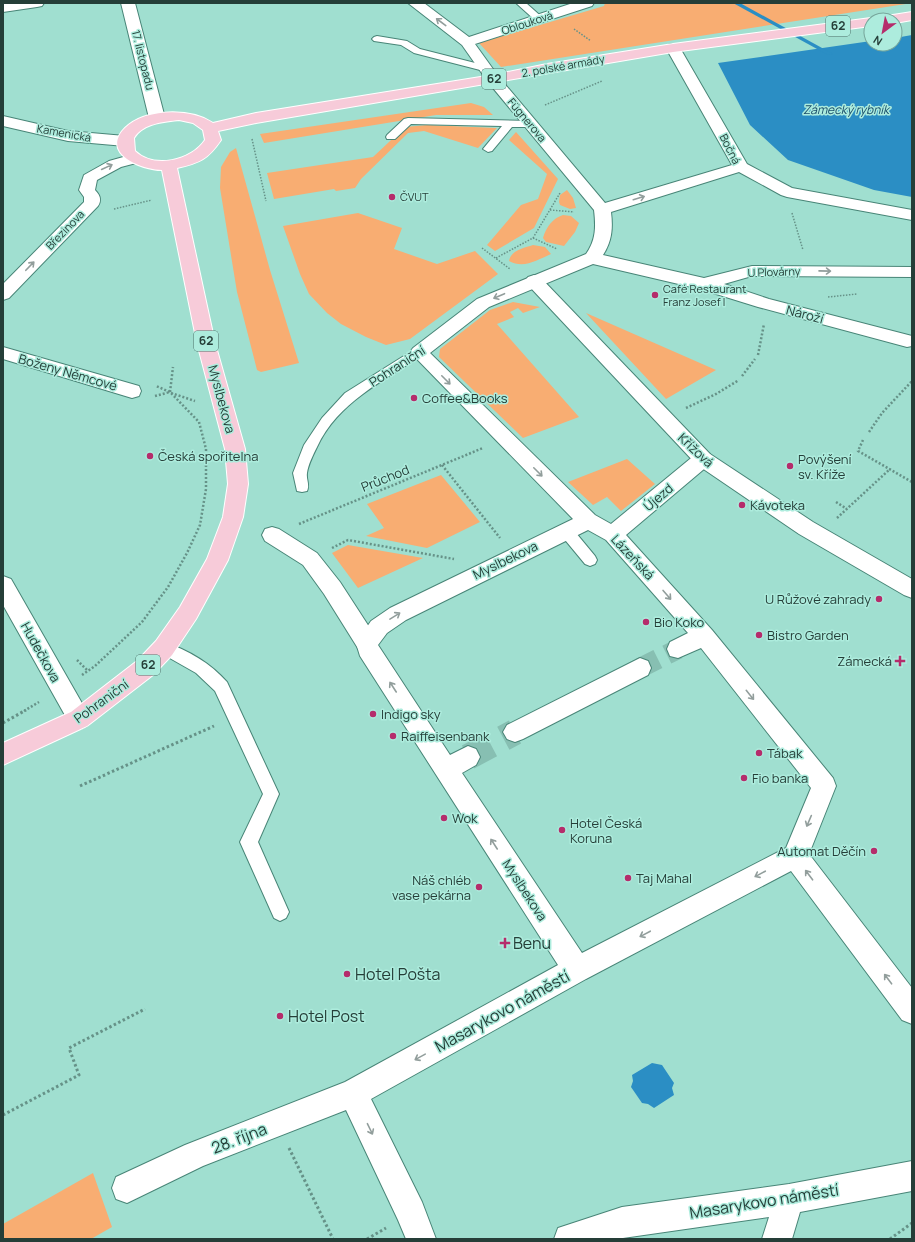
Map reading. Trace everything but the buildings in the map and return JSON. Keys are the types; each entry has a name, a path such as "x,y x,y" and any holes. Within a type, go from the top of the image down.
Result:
{"main road":[{"name":"2. polské armády","path":"210,128 488,73 547,68 674,48 863,23"},
{"path":"179,116 191,118 198,120 210,128 213,140 206,151 190,161 169,165 150,164 134,159 126,151 125,141 130,132 142,123 157,118 179,116"},
{"name":"Myslbekova","path":"169,165 206,343 235,449 238,484 233,517"},
{"name":"Pohraniční","path":"3,754 79,719 145,668 164,648 188,613 217,560 233,517"}],"street":[{"path":"3,8 37,3"},
{"name":"17. listopadu","path":"128,3 157,118"},
{"name":"Fügnerova","path":"415,3 467,42 488,73 602,209"},
{"name":"Oblouková","path":"467,42 587,3"},
{"name":"Bočná","path":"602,209 741,167 674,48"},
{"name":"Kamenická","path":"3,121 68,136 125,141"},
{"name":"Březinova","path":"3,294 92,203 92,196 87,190 90,178 115,164 134,159"},
{"path":"741,167 787,192 912,215"},
{"path":"592,258 600,247 605,232 602,209"},
{"name":"Pohraniční","path":"419,352 483,303 592,258"},
{"name":"U Plovárny","path":"592,258 704,284 752,271 912,272"},
{"name":"Křížová","path":"534,281 703,460 819,535 912,589"},
{"name":"Nároží","path":"704,284 764,303 907,341"},
{"name":"Lázeňská","path":"419,352 588,521 613,534 704,636 824,786 795,856"},
{"name":"Boženy Němcové","path":"3,353 132,391"},
{"name":"Újezd","path":"613,534 703,460"},
{"name":"Myslbekova","path":"367,643 379,627 398,614 588,521"},
{"name":"Myslbekova","path":"272,535 310,559 332,588 367,643 368,649 577,970"},
{"name":"Hudečkova","path":"3,585 79,719"},
{"path":"678,649 704,636"},
{"path":"515,732 640,668"},
{"path":"446,770 468,757"},
{"path":"795,856 912,1010"},
{"name":"Masarykovo náměstí","path":"353,1094 577,970 795,856"},
{"path":"353,1094 411,1213 422,1239"},
{"name":"28. října","path":"127,1188 195,1155 353,1094"},
{"name":"Masarykovo náměstí","path":"569,1239 622,1222 789,1199 912,1176"},
{"path":"777,1239 789,1199"}],"lane":[{"path":"521,3 539,19"},
{"path":"377,39 404,43 417,51 488,73"},
{"path":"391,136 408,121 531,124"},
{"path":"488,149 509,124"},
{"name":"Pohraniční","path":"302,487 300,473 311,445 327,421 350,396 419,352"},
{"path":"566,531 590,560"},
{"path":"164,648 198,664 210,673 221,687 271,794 250,842 280,912"}],"path":[{"path":"572,28 595,44"},
{"path":"545,105 603,81"},
{"path":"251,132 266,201"},
{"path":"496,258 533,238 562,190"},
{"path":"107,211 158,199"},
{"path":"143,202 144,206"},
{"path":"550,210 581,212"},
{"path":"796,232 804,254"},
{"path":"533,238 562,252"},
{"path":"482,248 515,272"},
{"path":"827,297 858,294"},
{"path":"758,355 765,319"},
{"path":"742,376 756,359"},
{"path":"170,392 173,367"},
{"path":"664,418 716,394 738,380"},
{"path":"869,432 882,413 912,381"},
{"path":"152,385 195,401"},
{"path":"78,677 95,666 142,622 168,587 187,553 200,525 206,489 206,448 199,422 170,392"},
{"name":"Průchod","path":"272,535 505,438"},
{"path":"863,440 858,451 912,482"},
{"path":"442,465 515,556"},
{"path":"819,535 890,469"},
{"path":"836,502 847,509"},
{"path":"310,559 348,540 494,566"},
{"path":"72,654 88,671"},
{"path":"3,723 41,700"},
{"path":"80,786 235,717"},
{"path":"3,1116 79,1075 69,1048 145,1009"},
{"path":"277,1123 333,1239"},
{"path":"890,1239 912,1223"}],"shaded area":[{"path":"605,3 912,3 501,67 479,43 604,6"},
{"path":"471,103 484,107 493,115 436,115 264,143 260,134"},
{"path":"427,125 497,128 478,148 424,131 408,133 361,179 355,188 336,191 334,189 274,199 267,173 373,157 405,127"},
{"path":"516,132 558,179 534,228 495,251 487,245 521,205 538,199 547,174 509,140"},
{"path":"236,148 270,270 299,363 261,372 257,370 237,292 220,188 221,167 230,152"},
{"path":"567,190 573,198 576,208 570,209 560,205 560,195"},
{"path":"358,213 402,228 394,249 437,264 475,251 498,274 410,339 386,345 366,337 341,324 327,313 309,294 300,274 283,226"},
{"path":"563,215 571,216 579,223 575,232 564,246 546,242 543,238 546,230 556,218"},
{"path":"533,245 545,247 551,254 525,264 509,261 512,254 515,252"},
{"path":"513,302 540,307 523,313 518,308 510,312 514,317 497,324 579,417 523,438 439,357 440,349 490,310"},
{"path":"586,313 716,370 666,399"},
{"path":"627,459 655,484 621,511 607,497 593,505 568,482"},
{"path":"441,475 480,522 427,548 366,536 384,528 367,504"},
{"path":"348,545 423,558 358,588 332,553"},
{"path":"93,1173 112,1227 91,1239 3,1239 3,1224"}],"water":[{"name":"Zámecký rybník","path":"912,35 912,197 874,190 788,160 750,125 718,63 863,42 863,52 903,52 903,37"},
{"path":"652,1063 662,1065 674,1083 672,1088 674,1095 654,1108 648,1104 642,1103 631,1087 633,1081 632,1075"}],"waterway":[{"path":"736,3 830,54"}],"tunnel":[{"path":"640,668 678,649"},
{"path":"468,757 515,732"}],"place":[{"name":"ČVUT","path":"392,197"},
{"name":"Café Restaurant Franz Josef I","path":"655,295"},
{"name":"Coffee&Books","path":"414,398"},
{"name":"Česká spořitelna","path":"150,456"},
{"name":"Povýšení sv. Kříže","path":"790,466"},
{"name":"Kávoteka","path":"742,505"},
{"name":"U Růžové zahrady","path":"879,599"},
{"name":"Bio Koko","path":"646,622"},
{"name":"Bistro Garden","path":"759,635"},
{"name":"Zámecká","path":"900,661"},
{"name":"Indigo sky","path":"373,714"},
{"name":"Raiffeisenbank","path":"393,736"},
{"name":"Tábak","path":"759,753"},
{"name":"Fio banka","path":"744,778"},
{"name":"Wok","path":"444,818"},
{"name":"Hotel Česká Koruna","path":"562,830"},
{"name":"Automat Děčín","path":"874,851"},
{"name":"Taj Mahal","path":"628,878"},
{"name":"Náš chléb vase pekárna","path":"479,887"},
{"name":"Benu","path":"505,943"},
{"name":"Hotel Pošta","path":"347,974"},
{"name":"Hotel Post","path":"280,1016"}]}
